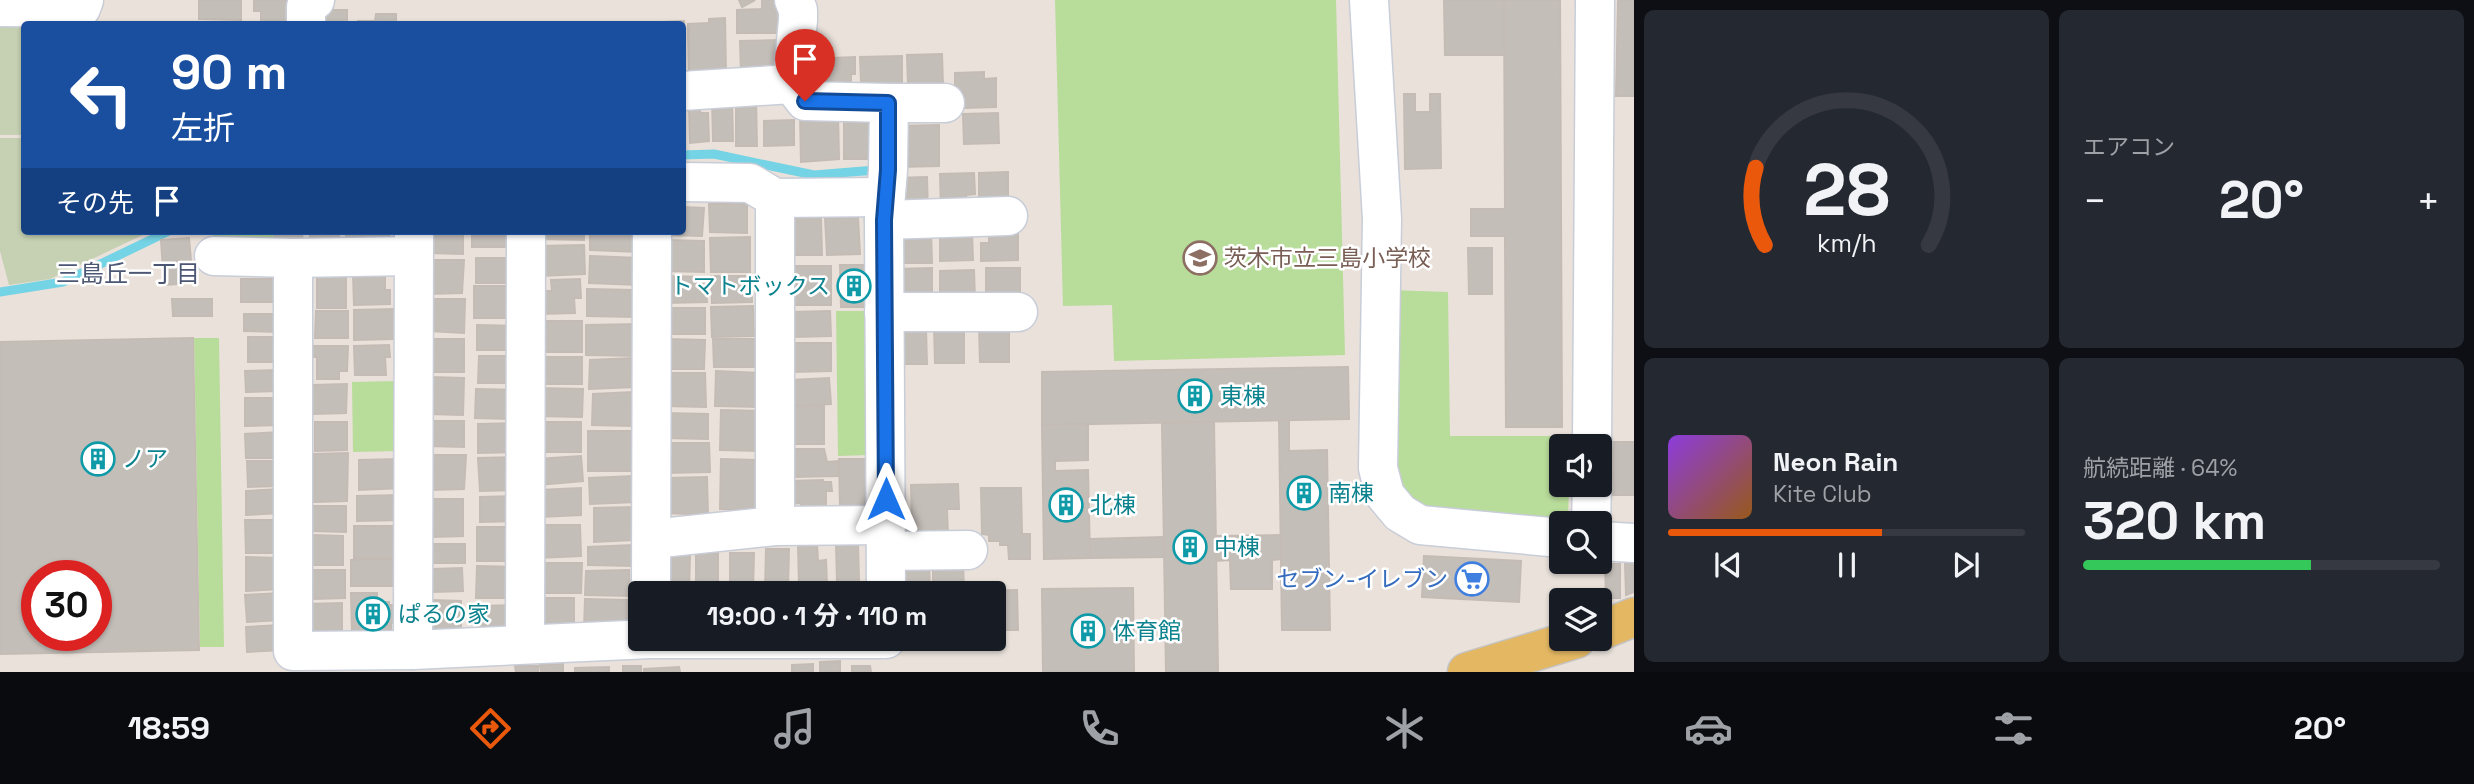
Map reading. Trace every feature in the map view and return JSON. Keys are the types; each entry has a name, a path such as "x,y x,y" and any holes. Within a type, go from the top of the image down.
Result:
{"main road":[{"path":"1612,626 1634,617"},
{"path":"1467,672 1549,647"}],"street":[{"path":"0,7 81,8 84,0"},
{"path":"306,21 306,7 315,0"},
{"path":"794,0 798,20 792,84 805,101 945,103"},
{"path":"1369,0 1382,219 1378,468 1385,495 1400,513 1420,525 1549,537"},
{"path":"1592,434 1595,0"},
{"path":"686,91 792,84"},
{"path":"886,581 884,209 888,170 888,103"},
{"path":"686,182 751,183 775,198 884,209 1008,216"},
{"path":"775,198 775,526"},
{"path":"525,644 526,235"},
{"path":"651,581 652,235"},
{"path":"214,256 293,258 413,244 413,650"},
{"path":"293,258 293,651 413,650 628,640"},
{"path":"884,312 1018,312"},
{"path":"652,538 775,526 968,550"},
{"path":"1612,542 1634,543"},
{"path":"887,651 888,672"}],"green space":[{"path":"1055,0 1336,0 1345,355 1114,361 1112,305 1063,306"},
{"path":"0,20 40,21 21,21 21,135 0,135"},
{"path":"0,138 21,138 21,235 143,235 50,279 9,285 0,251"},
{"path":"213,235 273,235 273,243 213,243"},
{"path":"1389,290 1448,292 1450,436 1549,436 1549,497 1569,497 1568,511 1549,511 1549,519 1420,507 1394,487"},
{"path":"836,311 867,311 870,455 838,456"},
{"path":"194,338 219,338 224,647 200,647"},
{"path":"399,381 400,451 353,452 352,382"}],"building":[{"path":"199,0 241,0 241,20 199,19"},
{"path":"254,0 298,0 298,21 261,21 261,11 254,11"},
{"path":"739,0 755,0 742,7"},
{"path":"762,0 783,0 783,33 737,33 737,10 762,9"},
{"path":"1444,0 1504,0 1505,55 1445,55"},
{"path":"1504,0 1560,0 1562,427 1506,427 1505,236 1471,236 1471,209 1505,209"},
{"path":"1634,0 1634,96 1616,96 1618,1"},
{"path":"325,10 347,10 347,21 325,21"},
{"path":"376,14 396,14 396,21 375,21"},
{"path":"725,18 726,74 689,75 688,24 709,23 709,19"},
{"path":"779,40 776,72 741,72 740,41"},
{"path":"942,54 943,86 908,86 907,55"},
{"path":"902,56 902,88 865,89 865,82 861,82 860,57"},
{"path":"855,57 855,74 851,74 851,89 812,90 812,68 807,59"},
{"path":"984,72 984,79 996,78 996,107 964,108 964,92 955,92 955,73"},
{"path":"1404,94 1415,94 1415,112 1430,112 1430,94 1440,94 1441,168 1405,169"},
{"path":"732,99 733,141 713,141 712,100"},
{"path":"736,99 756,99 757,146 736,146"},
{"path":"689,102 700,102 700,113 708,113 709,141 690,143"},
{"path":"998,113 999,143 964,144 963,114"},
{"path":"800,114 838,114 839,159 801,162"},
{"path":"844,115 872,115 873,159 844,159"},
{"path":"794,120 794,145 764,146 764,121"},
{"path":"939,125 939,166 898,167 897,126"},
{"path":"1008,172 1008,208 979,209 979,173"},
{"path":"974,173 975,194 966,195 967,210 941,211 940,174"},
{"path":"927,177 928,213 895,214 894,178"},
{"path":"709,204 747,204 747,233 710,232"},
{"path":"686,207 704,208 702,236 664,235 686,235"},
{"path":"858,217 860,254 827,255 825,218"},
{"path":"786,218 821,218 822,255 786,255"},
{"path":"940,227 972,233 973,260 940,261"},
{"path":"989,228 1018,228 1018,260 981,261 981,243 989,243"},
{"path":"897,230 931,230 932,263 898,263"},
{"path":"274,235 302,235 303,247 275,248"},
{"path":"310,235 339,235 339,245 310,246"},
{"path":"346,235 389,235 389,245 346,246"},
{"path":"429,235 463,235 463,254 429,253"},
{"path":"472,235 508,235 508,247 472,247"},
{"path":"540,235 584,235 584,240 540,239"},
{"path":"590,235 640,235 639,252 590,250"},
{"path":"750,237 750,272 711,272 710,238"},
{"path":"189,238 193,283 164,285 161,240"},
{"path":"664,240 704,241 704,272 665,271"},
{"path":"584,245 585,274 540,276 539,246"},
{"path":"1468,248 1492,248 1492,294 1469,294"},
{"path":"590,256 640,258 639,285 589,283"},
{"path":"476,258 511,258 511,283 476,283"},
{"path":"428,260 464,260 462,293 428,294"},
{"name":"トマトボックス","path":"840,265 867,265 868,307 841,307"},
{"path":"785,266 831,266 831,305 785,305"},
{"path":"932,268 932,302 897,302 897,269"},
{"path":"986,268 1020,268 1020,301 986,302"},
{"path":"974,270 975,301 940,301 940,271"},
{"path":"317,274 346,274 346,308 317,308"},
{"path":"353,274 385,274 385,290 390,290 390,304 354,305"},
{"path":"666,276 705,277 707,302 666,303"},
{"path":"711,276 751,276 752,302 712,303"},
{"path":"241,279 280,279 280,302 241,302"},
{"path":"580,279 581,298 574,298 575,313 539,314 539,291 552,291 551,280"},
{"path":"474,286 513,286 513,318 474,318"},
{"path":"587,289 634,290 636,317 587,316"},
{"path":"172,299 212,299 212,316 173,316"},
{"path":"430,299 465,299 464,333 429,331"},
{"path":"753,306 754,336 712,337 711,307"},
{"path":"666,308 705,308 705,334 666,334"},
{"path":"394,309 394,339 354,340 354,310"},
{"path":"316,311 348,311 348,338 315,338"},
{"path":"830,311 831,336 792,337 792,312"},
{"path":"244,314 278,314 278,332 244,331"},
{"path":"538,321 582,321 582,352 537,352"},
{"path":"640,324 639,356 586,355 586,325"},
{"path":"477,325 515,326 514,350 477,350"},
{"path":"979,326 1009,326 1009,362 980,362"},
{"path":"934,327 964,327 964,363 935,363"},
{"path":"897,328 926,328 927,364 897,364"},
{"path":"248,337 279,337 279,362 248,362"},
{"name":"ノア","path":"193,338 199,650 0,654 0,342"},
{"path":"430,339 464,339 464,372 429,372"},
{"path":"666,339 705,340 704,369 665,369"},
{"path":"713,339 759,339 760,367 714,367"},
{"path":"792,343 831,343 831,371 792,372"},
{"path":"389,345 390,357 385,357 386,375 355,375 354,346"},
{"path":"309,346 348,346 347,371 339,371 339,379 317,379 317,357 309,357"},
{"path":"479,356 515,356 515,383 478,383"},
{"path":"536,357 582,357 582,384 536,384"},
{"path":"633,358 636,387 589,389 590,360"},
{"name":"東棟","path":"1348,367 1349,419 1042,425 1042,372"},
{"path":"278,370 278,391 246,392 245,371"},
{"path":"716,371 760,373 760,407 715,406"},
{"path":"666,373 705,373 706,407 665,406"},
{"path":"429,377 464,378 463,415 428,414"},
{"path":"829,378 831,404 792,406 791,380"},
{"path":"347,384 346,413 313,414 313,385"},
{"path":"538,388 583,389 582,417 538,416"},
{"path":"476,389 515,390 514,419 475,418"},
{"path":"633,392 632,426 592,425 593,394"},
{"path":"245,398 279,398 279,425 245,426"},
{"path":"791,406 824,406 824,444 791,444"},
{"path":"721,410 762,411 761,451 720,450"},
{"path":"664,413 708,414 708,439 663,438"},
{"name":"南棟","path":"1289,420 1289,451 1327,450 1330,630 1282,630 1279,421"},
{"path":"429,421 464,421 464,447 429,446"},
{"path":"315,422 347,422 347,450 315,451"},
{"path":"539,422 581,422 581,452 539,452"},
{"name":"中棟","path":"1214,422 1218,672 1166,672 1162,423"},
{"path":"515,423 516,452 478,453 478,424"},
{"name":"北棟","path":"1088,424 1088,460 1055,461 1055,471 1088,470 1090,558 1044,559 1042,425"},
{"path":"588,431 637,431 637,471 588,471"},
{"path":"280,432 280,458 246,458 245,434"},
{"path":"1612,442 1634,442 1634,495 1612,495"},
{"path":"664,443 709,443 710,472 665,473"},
{"path":"793,449 824,449 827,462 838,461 838,476 794,477"},
{"path":"348,453 347,501 314,502 314,454"},
{"path":"429,455 466,455 464,489 429,490"},
{"path":"581,456 583,481 539,485 537,459"},
{"path":"517,457 518,490 480,491 478,458"},
{"path":"401,459 402,488 359,490 359,460"},
{"path":"721,459 757,460 755,510 720,509"},
{"path":"839,459 868,459 869,506 840,506"},
{"path":"247,461 279,461 278,486 248,487"},
{"path":"634,476 636,502 590,504 589,478"},
{"path":"707,477 708,515 667,513 666,478"},
{"path":"788,481 831,482 832,491 826,491 826,511 801,511 801,503 789,504"},
{"path":"958,484 959,509 947,509 948,537 906,534 906,524 912,524 911,485"},
{"path":"581,488 581,515 540,517 539,490"},
{"path":"981,488 1021,488 1022,534 1030,534 1030,559 1009,559 1008,545 1000,545 1000,541 989,541 989,535 982,534"},
{"path":"280,489 280,513 246,515 246,491"},
{"path":"402,495 402,520 357,521 357,496"},
{"path":"516,496 517,521 480,522 480,497"},
{"path":"432,499 463,499 463,536 433,537"},
{"path":"312,506 346,506 346,532 312,531"},
{"path":"635,507 634,540 594,542 594,508"},
{"path":"245,520 280,520 281,553 246,553"},
{"path":"537,525 580,525 581,556 537,558"},
{"path":"354,526 396,526 396,558 354,558"},
{"path":"477,527 518,527 518,561 477,561"},
{"path":"313,535 343,536 343,565 312,565"},
{"path":"1281,535 1281,559 1272,560 1272,589 1231,589 1230,560 1216,561 1216,536"},
{"path":"1163,537 1164,557 1090,558 1090,539"},
{"path":"433,544 465,544 465,563 433,563"},
{"path":"817,544 818,561 826,560 827,581 799,581 798,545"},
{"path":"858,544 859,581 837,581 836,545"},
{"path":"633,545 634,566 588,565 588,547"},
{"path":"766,549 789,549 788,581 765,581"},
{"path":"696,553 718,553 718,581 696,581"},
{"path":"730,553 754,553 753,581 730,581"},
{"path":"662,554 690,554 689,581 661,581"},
{"name":"セブン-イレブン","path":"1424,556 1521,561 1519,602 1422,597"},
{"path":"246,557 279,558 281,589 246,591"},
{"path":"393,559 393,586 351,586 351,560"},
{"path":"963,561 964,581 933,581 933,562"},
{"path":"540,563 582,563 581,593 541,593"},
{"path":"899,563 929,563 930,581 899,581"},
{"path":"1625,563 1634,563 1634,592 1626,595"},
{"path":"1612,564 1620,564 1620,598 1612,598 1612,588 1606,588 1605,574 1612,574"},
{"path":"477,566 515,567 515,598 476,598"},
{"path":"462,568 463,591 433,592 432,569"},
{"path":"313,570 345,570 345,598 314,599"},
{"path":"629,570 628,596 585,595 586,571"},
{"name":"体育館","path":"1133,588 1134,672 1043,672 1042,589"},
{"path":"1006,590 1017,590 1018,630 1006,630"},
{"path":"280,593 282,620 247,622 245,595"},
{"name":"ぱるの家","path":"351,593 377,593 377,602 394,605 394,623 391,623 391,630 352,631"},
{"path":"538,598 574,598 574,630 538,628"},
{"path":"585,599 628,600 628,629 584,629"},
{"path":"431,600 461,601 461,631 431,631"},
{"path":"342,603 342,632 307,632 307,604"},
{"path":"516,605 517,636 477,638 476,606"},
{"path":"280,625 282,650 247,652 246,627"},
{"path":"840,661 840,672 820,672 820,662"},
{"path":"563,664 563,672 541,672 540,665"},
{"path":"813,664 813,672 792,672 792,665"},
{"path":"515,666 538,666 538,672 516,672"},
{"path":"623,666 641,666 641,672 623,672"},
{"path":"852,666 870,666 871,672 852,672"},
{"path":"609,667 609,672 575,672 575,668"},
{"path":"679,667 680,672 644,672 644,669"}],"waterway":[{"path":"686,155 714,154 814,175 876,170"},
{"path":"0,292 63,282 161,235"}],"place":[{"name":"茨木市立三島小学校","path":"1200,258"},
{"name":"トマトボックス","path":"854,286"},
{"name":"東棟","path":"1195,396"},
{"name":"ノア","path":"98,459"},
{"name":"南棟","path":"1304,493"},
{"name":"北棟","path":"1066,505"},
{"name":"中棟","path":"1190,547"},
{"name":"セブン-イレブン","path":"1472,579"},
{"name":"ぱるの家","path":"373,614"},
{"name":"体育館","path":"1088,631"}],"district":[{"name":"三島丘一丁目","path":"128,274"}],"route":[{"path":"805,101 888,103 888,170 884,220 886,499"}]}
